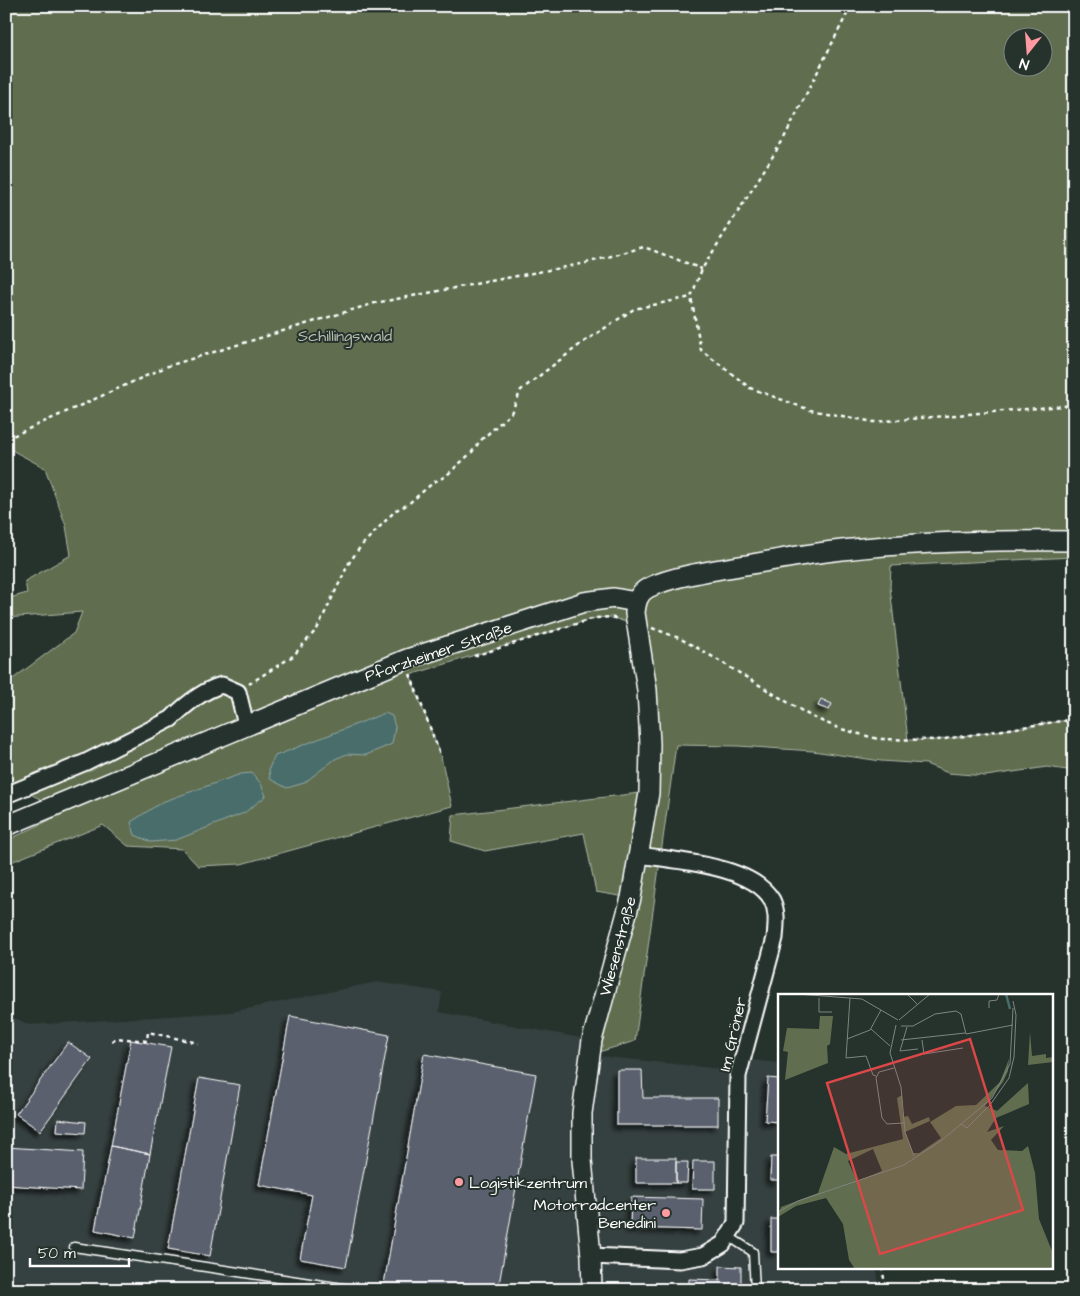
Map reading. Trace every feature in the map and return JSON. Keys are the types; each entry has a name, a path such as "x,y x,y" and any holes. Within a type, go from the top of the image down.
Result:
{"street":[{"path":"636,602 647,588 666,582 725,568 841,550 950,543 1074,541"},
{"name":"Pforzheimer Straße","path":"6,826 246,725 412,669 584,602 614,598 636,602"},
{"name":"Wiesenstraße","path":"592,1290 591,1256 582,1160 582,1113 592,1040 631,898 640,855 648,792 650,744 647,690 637,626 636,602"},
{"path":"6,795 86,762 172,719 181,709 211,688 222,685 238,692 246,725"},
{"name":"Im Gröner","path":"591,1256 680,1260 703,1256 723,1244 736,1223 738,1076 774,938 777,916 772,900 759,884 736,872 640,855"}],"lane":[{"path":"728,1236 753,1252 755,1290"},
{"path":"74,1247 356,1290"}],"path":[{"path":"851,6 783,140 702,268 691,297 702,350 750,388 810,410 874,422 1074,405"},
{"path":"6,439 168,366 375,303 586,263 644,247 702,268"},
{"path":"238,692 292,656 317,629 349,563 361,546 396,510 407,505 434,482 446,476 472,452 480,441 511,412 521,390 582,343 634,309 691,297"},
{"path":"473,656 595,618 611,618 637,626 655,628 679,638 812,717 841,729 878,739 938,740 1074,719"},
{"path":"412,669 441,757"},
{"path":"1066,721 1074,730"},
{"path":"112,1041 116,1038 147,1041 148,1032 198,1043"},
{"path":"882,1268 886,1290"}],"shaded area":[{"path":"377,982 442,992 439,1012 592,1040 589,1055 739,1071 740,1059 778,1063 778,1268 876,1268 880,1290 6,1290 6,1014 30,1025 231,1012"}],"green space":[{"name":"Schillingswald","path":"6,6 1074,6 1074,557 891,566 890,587 908,740 938,740 1074,719 1074,771 1047,767 986,776 948,773 926,764 881,761 813,751 738,746 676,745 635,1041 589,1055 631,898 596,892 584,833 485,851 451,841 453,815 648,792 637,626 611,617 595,618 410,675 441,757 452,806 241,864 198,866 182,849 128,846 103,825 6,864 6,841 239,729 44,801 14,786 6,779 6,684 74,633 82,612 6,618 6,599 27,593 25,581 71,555 66,526 45,468 6,447"}],"water":[{"path":"385,713 392,716 395,727 392,744 366,755 347,754 335,759 304,783 287,788 270,779 269,768 275,756"},
{"path":"252,773 261,784 266,796 244,813 176,840 151,842 135,835 131,822 162,802 241,774"}],"building":[{"path":"821,699 832,704 829,710 818,706"},
{"path":"290,1016 389,1035 346,1267 300,1259 312,1195 259,1185"},
{"path":"131,1040 171,1047 150,1154 111,1146"},
{"path":"68,1042 92,1059 40,1131 16,1114"},
{"name":"Logistikzentrum","path":"424,1054 536,1074 498,1290 383,1290"},
{"path":"617,1070 642,1070 643,1098 718,1098 718,1125 617,1125"},
{"path":"199,1078 240,1085 210,1256 168,1249"},
{"path":"768,1078 778,1079 778,1122 765,1121"},
{"path":"58,1119 86,1122 85,1133 57,1131"},
{"path":"111,1146 150,1154 135,1238 95,1230"},
{"path":"6,1147 83,1152 81,1190 6,1185"},
{"path":"771,1157 778,1157 778,1180 770,1180"},
{"path":"636,1158 676,1158 676,1183 636,1183"},
{"path":"693,1161 715,1161 715,1189 692,1189"},
{"path":"676,1162 688,1162 687,1183 676,1183"},
{"name":"Motorradcenter Benedini","path":"631,1197 703,1199 702,1230 630,1228"},
{"path":"771,1219 778,1219 778,1252 771,1252"},
{"path":"720,1266 741,1267 741,1290 689,1290 689,1279 720,1280"}],"place":[{"name":"Logistikzentrum","path":"459,1182"},
{"name":"Motorradcenter Benedini","path":"666,1213"}]}
